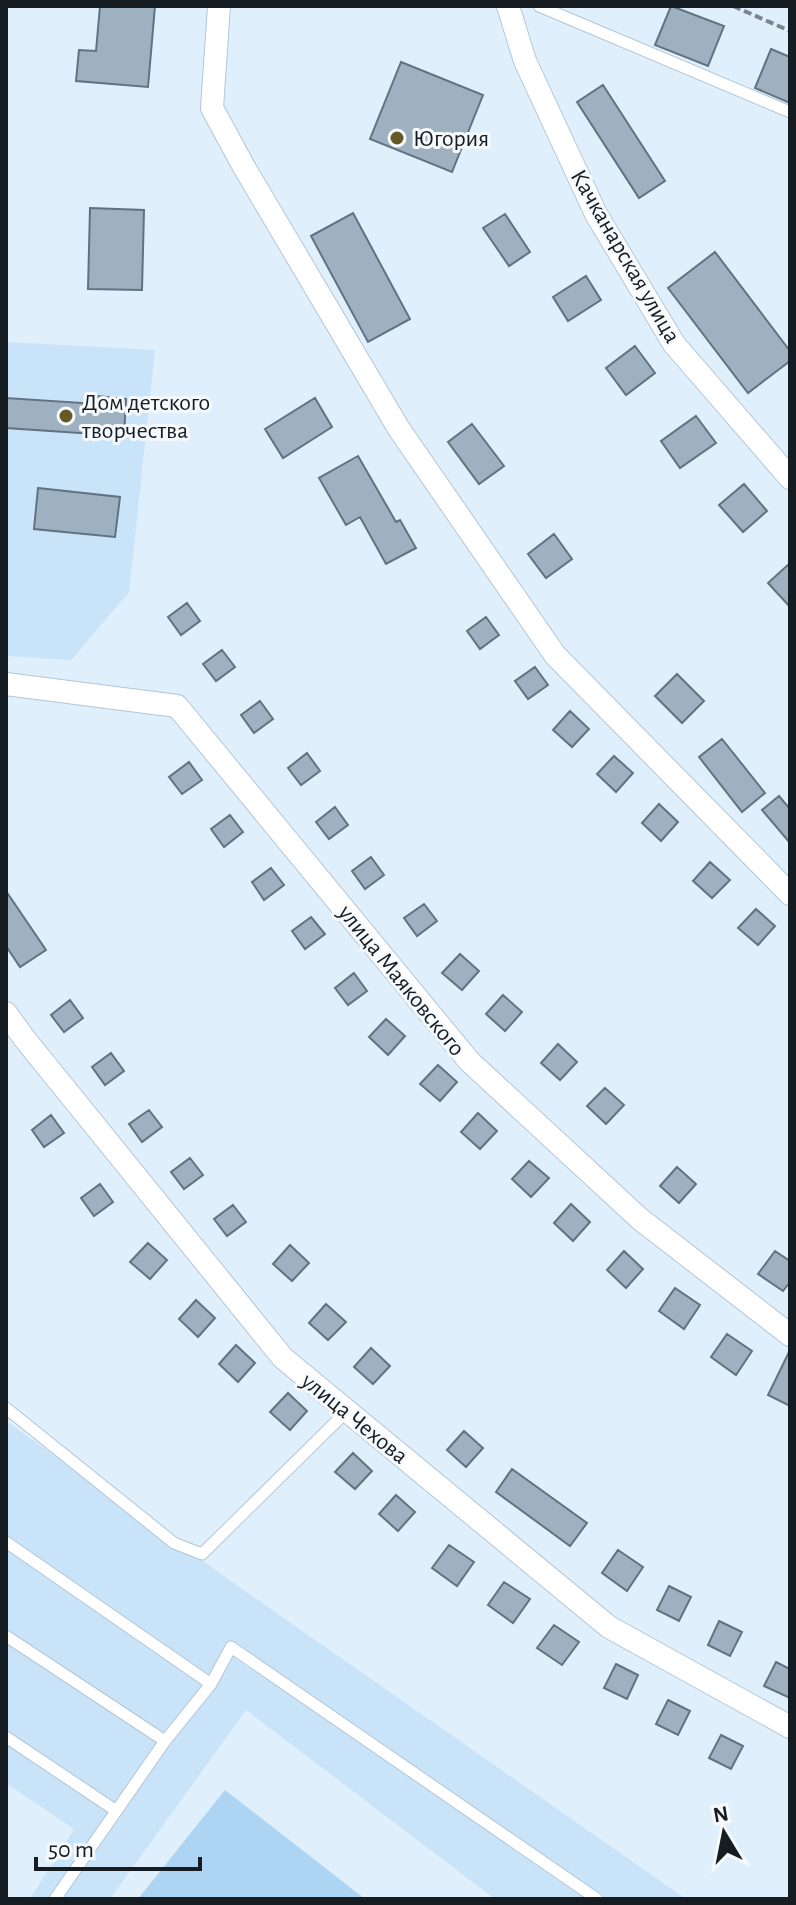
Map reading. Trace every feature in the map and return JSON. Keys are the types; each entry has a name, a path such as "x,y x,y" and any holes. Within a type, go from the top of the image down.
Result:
{"street":[{"path":"219,6 212,108 399,429 555,655 790,894"},
{"name":"Качканарская улица","path":"508,6 525,61 596,214 674,344 790,478"},
{"name":"улица Маяковского","path":"6,684 177,706 469,1061 640,1219 790,1335"},
{"name":"улица Чехова","path":"6,1013 283,1358 609,1627 790,1727"}],"lane":[{"path":"539,6 790,112"},
{"path":"6,1408 174,1543 202,1554 347,1411"},
{"path":"6,1542 211,1684"},
{"path":"6,1636 165,1741"},
{"path":"55,1899 165,1741 211,1684 231,1647 597,1899"},
{"path":"6,1737 115,1810"}],"path":[{"path":"733,6 790,31"}],"shaded area":[{"path":"6,342 155,350 129,592 71,660 6,656"},
{"path":"6,1421 686,1899 495,1899 246,1710 110,1899 30,1899 74,1829 6,1783"},
{"path":"225,1790 365,1899 138,1899"}],"building":[{"path":"100,6 155,6 148,87 76,81 79,50 96,51"},
{"path":"671,6 724,26 708,66 655,45"},
{"path":"771,49 790,57 790,103 755,88"},
{"path":"401,62 483,95 452,172 370,139"},
{"path":"603,85 665,181 639,198 577,102"},
{"path":"90,208 144,210 142,290 88,289"},
{"path":"353,213 410,319 368,342 311,236"},
{"path":"505,214 530,252 509,266 483,228"},
{"path":"715,252 790,351 790,361 748,393 668,288"},
{"path":"586,276 601,300 568,321 553,297"},
{"path":"635,346 655,373 626,395 606,368"},
{"name":"Дом детского творчества","path":"97,396 126,399 124,436 6,428 6,398 97,404"},
{"path":"315,398 332,427 283,458 265,429"},
{"path":"696,416 716,443 680,468 661,441"},
{"path":"472,424 504,466 479,484 448,442"},
{"path":"358,456 396,522 400,520 416,548 386,564 360,517 346,525 319,478"},
{"path":"744,484 767,511 743,532 719,505"},
{"path":"38,488 120,497 115,537 34,529"},
{"path":"554,534 572,559 546,578 528,554"},
{"path":"790,563 790,607 768,583"},
{"path":"187,603 200,621 181,635 168,617"},
{"path":"486,617 499,635 480,649 467,631"},
{"path":"222,650 235,667 216,681 203,664"},
{"path":"535,667 548,685 528,699 515,681"},
{"path":"677,674 704,701 682,723 655,696"},
{"path":"260,701 273,719 254,733 241,715"},
{"path":"570,711 589,729 572,747 553,730"},
{"path":"722,739 765,793 742,812 699,757"},
{"path":"307,753 320,771 301,785 288,768"},
{"path":"614,756 633,773 616,792 597,774"},
{"path":"189,762 202,780 182,794 169,777"},
{"path":"779,796 790,809 790,843 762,810"},
{"path":"659,804 678,822 661,841 642,823"},
{"path":"335,807 348,825 329,839 316,822"},
{"path":"230,815 243,832 224,847 211,829"},
{"path":"371,857 384,875 365,889 352,871"},
{"path":"710,862 730,880 712,898 693,881"},
{"path":"271,868 284,885 264,900 252,882"},
{"path":"6,891 46,950 20,967 6,946"},
{"path":"424,904 437,921 417,936 404,918"},
{"path":"756,909 775,926 758,945 738,928"},
{"path":"311,917 325,934 305,949 292,931"},
{"path":"460,954 479,971 462,990 442,973"},
{"path":"354,973 367,991 348,1005 335,988"},
{"path":"503,995 522,1012 505,1031 486,1014"},
{"path":"70,1000 83,1018 64,1032 51,1015"},
{"path":"386,1019 405,1036 388,1055 369,1037"},
{"path":"558,1044 577,1062 560,1080 541,1063"},
{"path":"111,1053 124,1071 105,1085 92,1067"},
{"path":"438,1065 457,1082 440,1101 420,1084"},
{"path":"605,1088 624,1105 606,1124 587,1106"},
{"path":"149,1110 162,1127 142,1142 129,1124"},
{"path":"478,1113 497,1131 480,1149 461,1132"},
{"path":"51,1115 64,1133 44,1147 32,1130"},
{"path":"190,1158 203,1175 184,1189 171,1172"},
{"path":"529,1161 549,1178 531,1197 512,1179"},
{"path":"677,1167 696,1184 679,1203 660,1186"},
{"path":"100,1184 113,1202 94,1216 81,1198"},
{"path":"571,1204 590,1222 573,1241 554,1223"},
{"path":"233,1205 246,1222 227,1236 214,1219"},
{"path":"148,1243 167,1260 150,1279 130,1262"},
{"path":"290,1245 309,1263 292,1281 273,1264"},
{"path":"624,1251 643,1269 626,1288 607,1270"},
{"path":"775,1251 790,1261 790,1282 783,1291 758,1274"},
{"path":"675,1288 700,1305 684,1329 659,1311"},
{"path":"196,1300 215,1318 198,1337 179,1319"},
{"path":"326,1304 346,1322 328,1340 309,1323"},
{"path":"727,1334 752,1351 736,1375 711,1357"},
{"path":"236,1345 255,1363 238,1382 219,1364"},
{"path":"371,1348 390,1366 373,1384 354,1367"},
{"path":"790,1350 790,1406 768,1395"},
{"path":"288,1393 307,1411 290,1430 270,1412"},
{"path":"464,1431 483,1448 466,1467 447,1450"},
{"path":"353,1453 372,1471 355,1489 335,1472"},
{"path":"512,1469 587,1523 570,1546 496,1492"},
{"path":"396,1495 415,1512 398,1531 379,1514"},
{"path":"449,1545 474,1562 457,1586 432,1568"},
{"path":"618,1550 643,1567 627,1591 602,1573"},
{"path":"504,1582 530,1599 513,1623 488,1605"},
{"path":"669,1586 691,1597 679,1621 657,1610"},
{"path":"719,1621 742,1632 730,1656 708,1645"},
{"path":"554,1625 579,1642 562,1665 537,1648"},
{"path":"776,1662 790,1669 790,1698 764,1686"},
{"path":"616,1664 638,1675 627,1699 604,1688"},
{"path":"668,1700 690,1711 678,1735 656,1724"},
{"path":"721,1735 743,1746 731,1769 709,1758"}],"place":[{"name":"Югория","path":"397,138"},
{"name":"Дом детского творчества","path":"66,416"}]}
